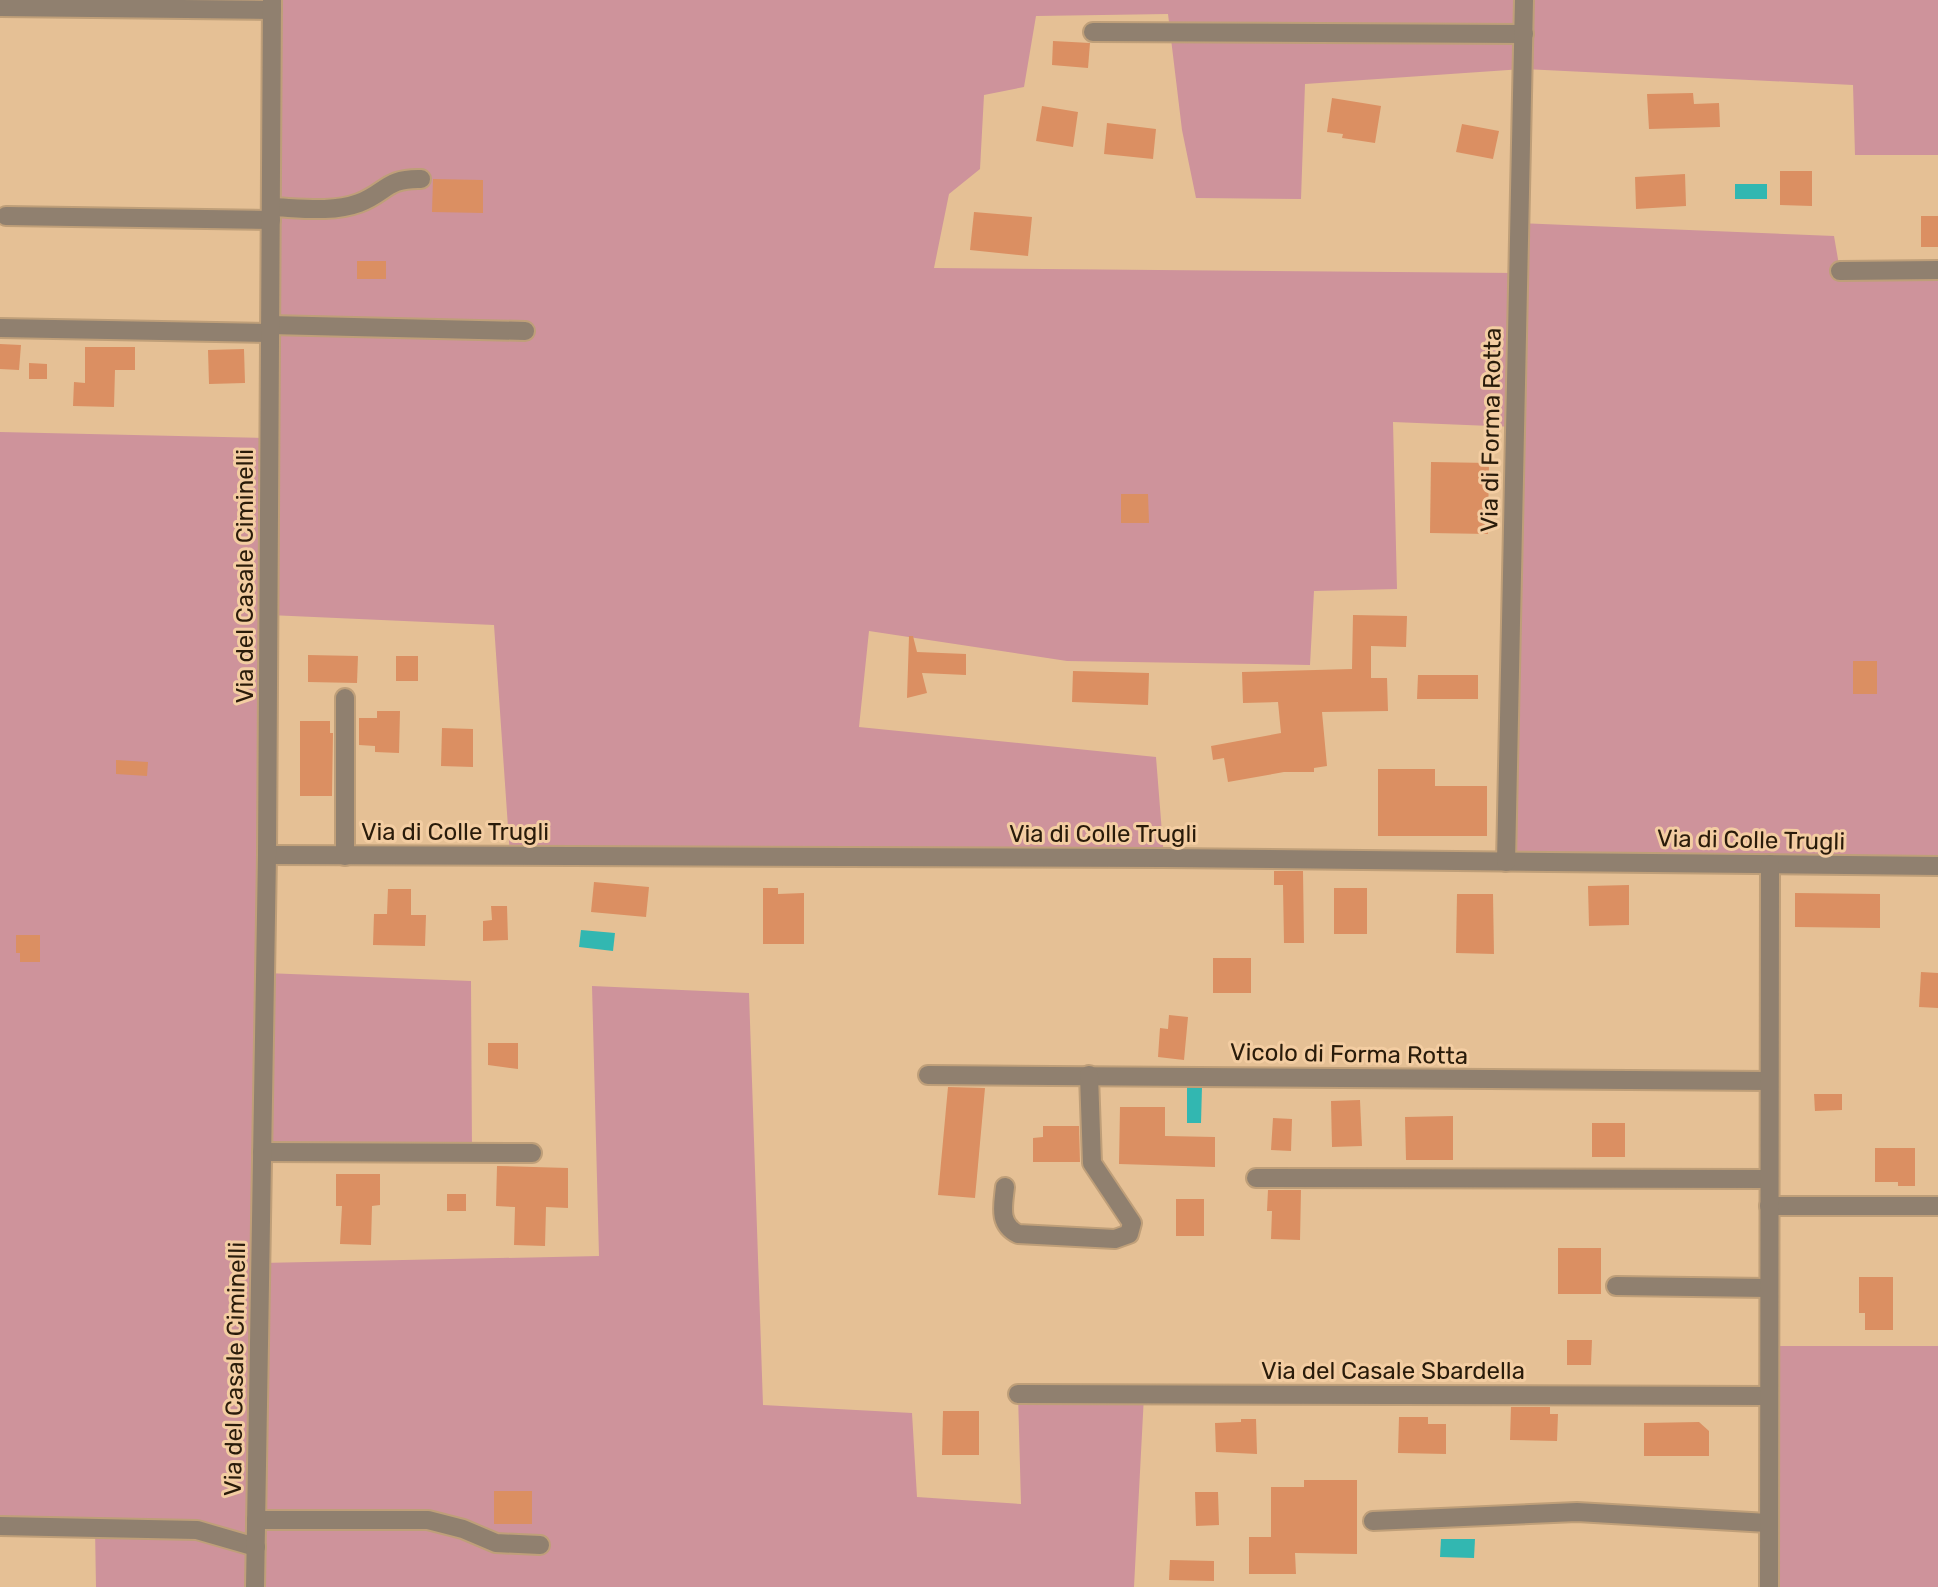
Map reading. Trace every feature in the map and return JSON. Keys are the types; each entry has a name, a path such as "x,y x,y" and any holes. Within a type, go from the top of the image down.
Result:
{"street":[{"name":"Via di Forma Rotta","path":"1506,862 1524,0"},
{"path":"0,7 272,5"},
{"name":"Via del Casale Ciminelli","path":"255,1587 267,855 272,5"},
{"path":"1093,32 1524,34"},
{"path":"6,216 271,214 344,207 367,200 396,181 421,179"},
{"path":"1840,271 1938,270"},
{"path":"0,328 525,331"},
{"path":"345,698 345,856"},
{"name":"Via di Colle Trugli","path":"267,855 1164,858 1938,866"},
{"path":"1769,1587 1770,864"},
{"name":"Vicolo di Forma Rotta","path":"928,1075 1769,1081"},
{"path":"1005,1187 1003,1215 1008,1227 1018,1234 1115,1239 1129,1234 1132,1223 1092,1163 1089,1075"},
{"path":"262,1152 532,1153"},
{"path":"1256,1178 1769,1179"},
{"path":"1769,1206 1938,1206"},
{"path":"1616,1286 1768,1288"},
{"name":"Via del Casale Sbardella","path":"1018,1394 1768,1396"},
{"path":"1373,1521 1577,1512 1768,1523"},
{"path":"256,1520 428,1520 446,1523 496,1543 540,1545"},
{"path":"0,1526 197,1530 256,1547"}],"shaded area":[{"path":"272,0 1938,0 1938,155 1855,155 1853,85 1523,69 1305,84 1301,199 1196,198 1182,130 1168,14 1036,16 1024,87 984,95 980,169 949,194 934,268 1518,273 1520,223 1834,236 1840,271 1938,270 1938,866 1506,862 1515,427 1393,422 1397,589 1314,591 1310,665 1067,661 869,631 859,727 1156,757 1164,858 510,856 494,625 269,615 265,973 471,981 472,1153 263,1152 261,1263 599,1256 592,986 749,993 763,1405 912,1413 917,1497 1021,1504 1018,1394 1144,1395 1134,1587 96,1587 95,1528 0,1526 0,432 269,438"},
{"path":"1768,1346 1938,1346 1938,1587 1769,1587"}],"water":[{"path":"1735,184 1767,184 1767,199 1735,199"},
{"path":"581,930 615,933 613,951 579,947"},
{"path":"1187,1087 1202,1087 1201,1123 1187,1123"},
{"path":"1441,1539 1475,1539 1474,1558 1440,1557"}],"building":[{"path":"1053,41 1090,43 1088,68 1052,65"},
{"path":"1693,93 1694,104 1719,103 1720,127 1649,129 1647,94"},
{"path":"1332,98 1381,106 1375,143 1342,138 1343,134 1327,132"},
{"path":"1042,106 1078,112 1073,147 1036,141"},
{"path":"1107,123 1156,129 1153,159 1104,154"},
{"path":"1462,124 1499,131 1493,159 1456,152"},
{"path":"1780,171 1812,171 1812,206 1780,205"},
{"path":"1685,174 1686,206 1636,209 1635,177"},
{"path":"433,179 483,180 483,213 432,212"},
{"path":"974,212 1032,217 1028,256 970,250"},
{"path":"1921,216 1938,216 1938,247 1921,247"},
{"path":"357,261 386,261 386,279 357,279"},
{"path":"0,344 21,345 19,370 0,369"},
{"path":"85,347 135,347 135,370 115,370 114,407 73,406 74,382 85,383"},
{"path":"244,349 245,383 209,384 208,350"},
{"path":"29,363 47,364 47,379 29,379"},
{"path":"1431,462 1489,463 1488,534 1430,533"},
{"path":"1121,494 1148,494 1149,523 1121,523"},
{"path":"1353,615 1407,616 1406,647 1371,646 1371,678 1387,678 1388,711 1322,712 1327,766 1314,768 1314,772 1284,772 1228,782 1224,758 1213,760 1211,746 1281,733 1278,702 1243,703 1242,672 1352,669"},
{"path":"909,636 913,636 917,652 966,654 966,675 922,673 927,693 907,698"},
{"path":"308,655 358,656 357,683 308,682"},
{"path":"396,656 418,656 418,681 396,681"},
{"path":"1853,661 1877,661 1877,694 1853,694"},
{"path":"1073,671 1149,673 1148,705 1072,702"},
{"path":"1418,675 1478,675 1478,699 1417,699"},
{"path":"377,711 400,711 399,753 375,752 375,746 359,745 359,718 377,718"},
{"path":"300,721 330,721 330,733 333,733 332,796 300,796"},
{"path":"442,728 473,729 473,767 441,766"},
{"path":"116,760 148,762 147,776 116,774"},
{"path":"1378,769 1435,769 1435,786 1487,786 1487,836 1378,836"},
{"path":"1274,871 1303,871 1304,943 1284,943 1283,885 1274,885"},
{"path":"594,882 649,887 646,917 591,912"},
{"path":"1629,885 1629,925 1589,926 1588,886"},
{"path":"763,888 778,888 778,894 804,893 804,944 763,944"},
{"path":"1334,888 1367,888 1367,934 1334,934"},
{"path":"388,889 411,889 411,915 426,915 425,946 373,945 374,914 387,914"},
{"path":"1795,893 1880,894 1880,928 1795,927"},
{"path":"1457,894 1493,894 1494,954 1456,953"},
{"path":"491,906 507,906 508,940 483,941 483,921 492,920"},
{"path":"16,935 40,935 40,962 20,962 20,953 16,953"},
{"path":"1213,958 1251,958 1251,993 1213,993"},
{"path":"1921,972 1938,973 1938,1008 1919,1007"},
{"path":"1169,1015 1188,1017 1184,1060 1158,1057 1160,1028 1168,1029"},
{"path":"488,1043 518,1043 518,1069 488,1065"},
{"path":"948,1087 985,1088 975,1198 938,1195"},
{"path":"1814,1094 1842,1094 1842,1110 1815,1111"},
{"path":"1360,1100 1362,1146 1332,1147 1331,1101"},
{"path":"1120,1107 1165,1107 1165,1136 1215,1137 1215,1167 1119,1164"},
{"path":"1453,1116 1453,1160 1406,1160 1405,1117"},
{"path":"1273,1118 1292,1119 1291,1151 1271,1150"},
{"path":"1592,1123 1625,1123 1625,1157 1592,1157"},
{"path":"1043,1126 1079,1126 1080,1162 1033,1162 1033,1138 1043,1137"},
{"path":"1875,1148 1915,1148 1915,1186 1875,1182"},
{"path":"497,1166 568,1168 568,1208 546,1207 545,1246 514,1245 515,1207 496,1206"},
{"path":"336,1174 380,1174 380,1205 372,1206 371,1245 340,1244 342,1206 336,1206"},
{"path":"1268,1190 1301,1190 1300,1240 1271,1239 1272,1211 1267,1211"},
{"path":"447,1194 466,1194 466,1211 447,1211"},
{"path":"1176,1199 1204,1199 1204,1236 1176,1236"},
{"path":"1558,1248 1601,1248 1601,1294 1558,1294"},
{"path":"1859,1277 1893,1277 1893,1330 1865,1330 1865,1313 1859,1313"},
{"path":"1567,1340 1592,1340 1591,1365 1567,1365"},
{"path":"1511,1407 1550,1407 1550,1414 1558,1414 1557,1441 1510,1440"},
{"path":"943,1411 979,1411 979,1455 942,1455"},
{"path":"1399,1417 1428,1417 1428,1424 1446,1424 1446,1454 1398,1453"},
{"path":"1241,1419 1256,1419 1257,1454 1216,1452 1215,1423 1241,1422"},
{"path":"1699,1422 1709,1431 1709,1456 1644,1456 1644,1423"},
{"path":"1304,1480 1357,1480 1357,1554 1295,1553 1296,1574 1249,1574 1249,1537 1271,1537 1271,1487 1304,1487"},
{"path":"494,1491 532,1491 532,1524 494,1524"},
{"path":"1195,1492 1218,1492 1219,1525 1196,1526"},
{"path":"1170,1560 1214,1561 1214,1581 1169,1580"}]}
